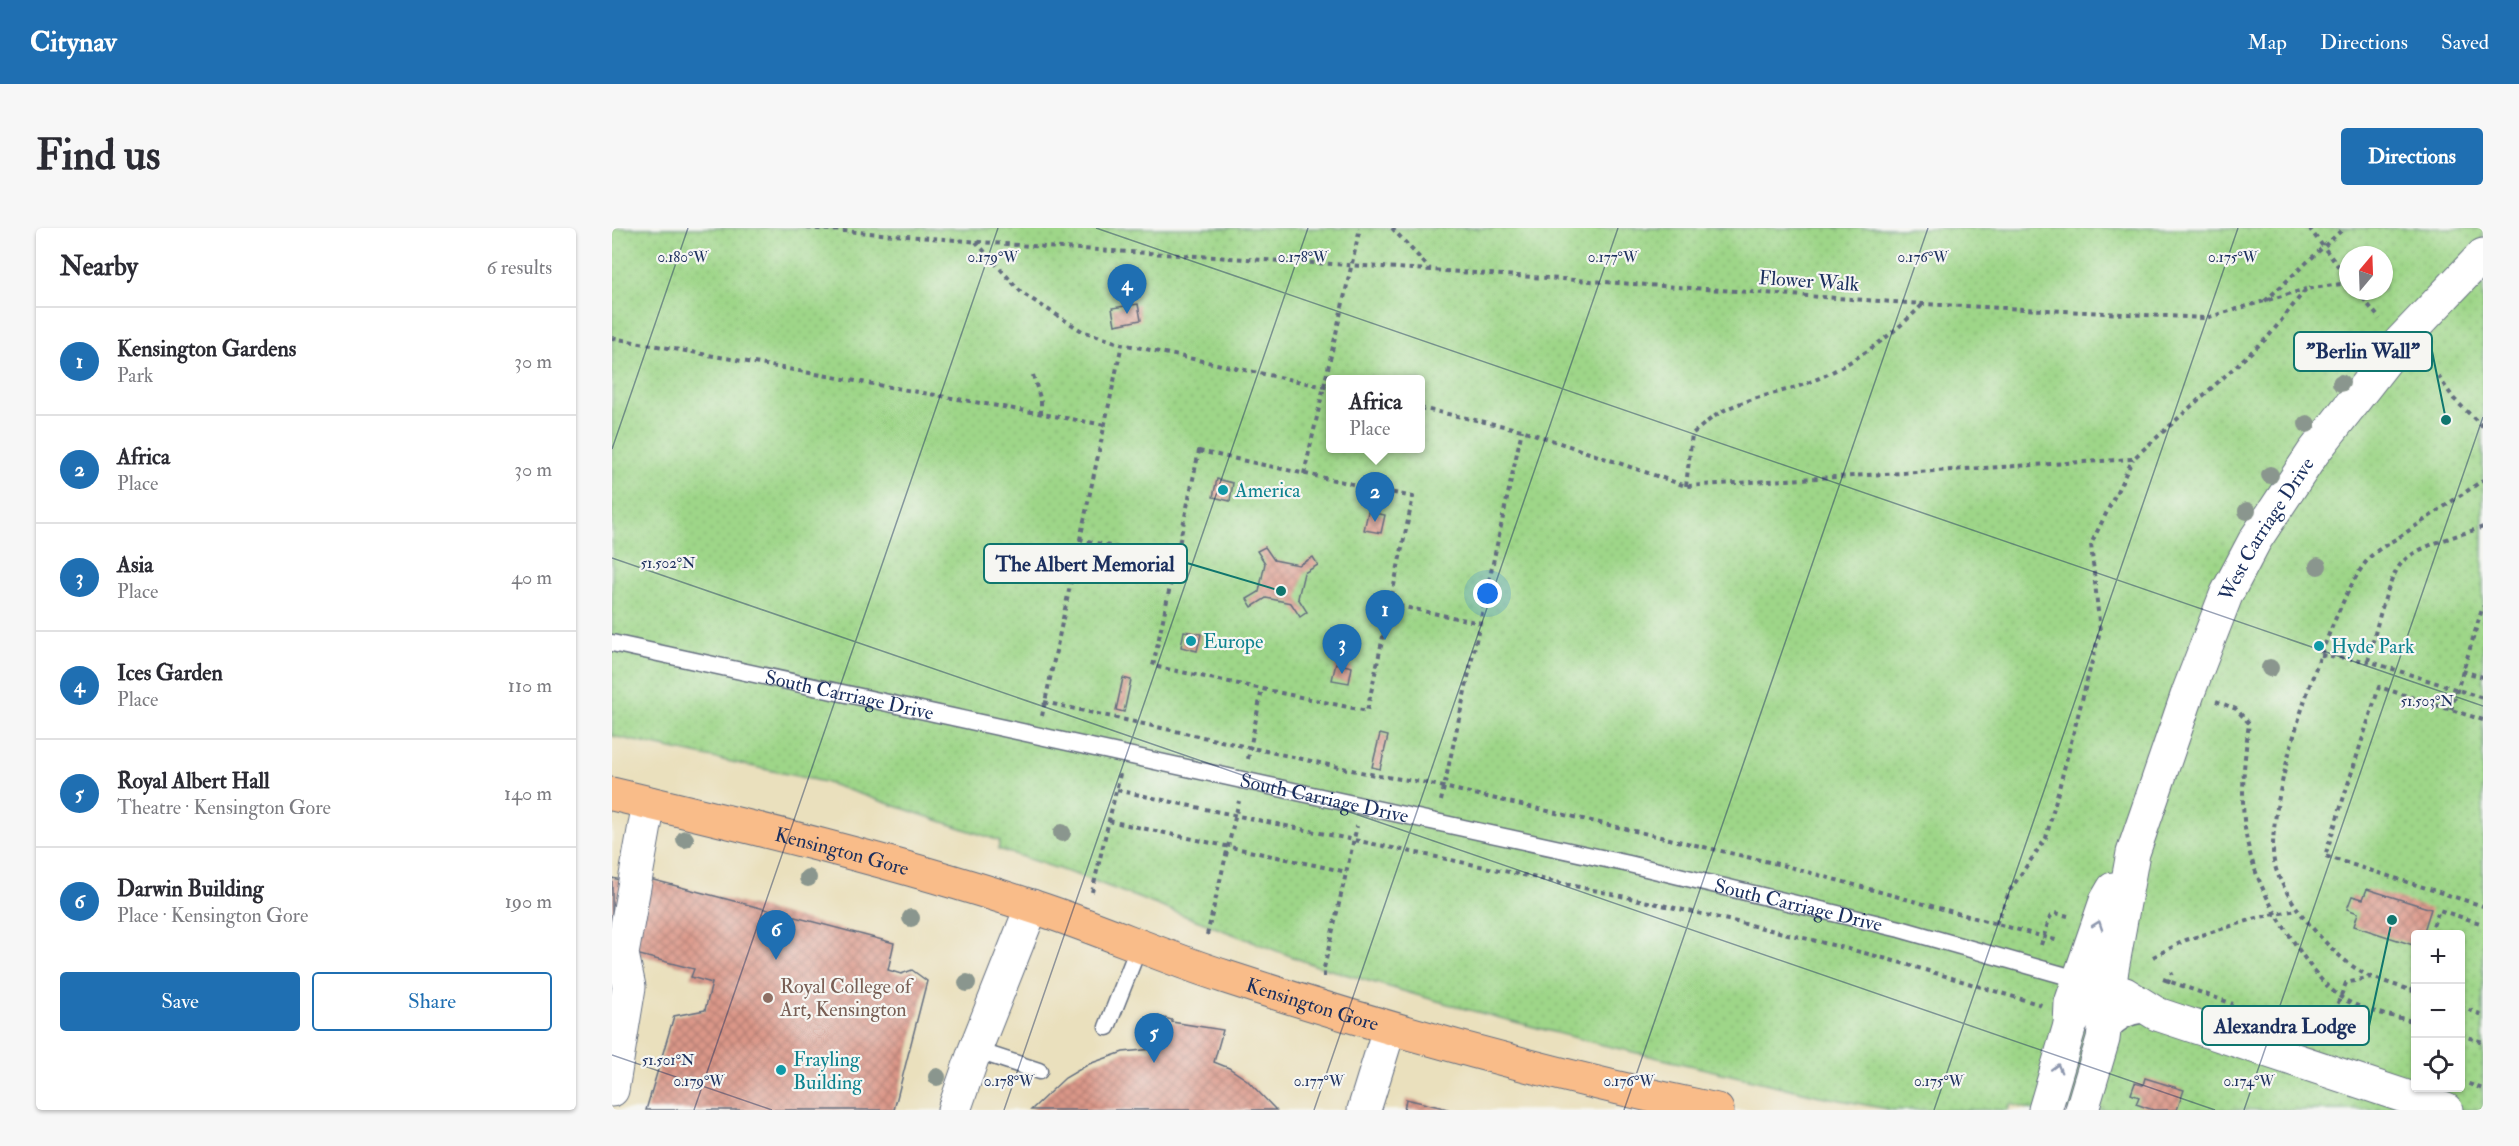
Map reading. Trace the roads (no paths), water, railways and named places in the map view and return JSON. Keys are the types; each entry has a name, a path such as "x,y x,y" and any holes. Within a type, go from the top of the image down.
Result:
{"main road":[{"name":"Kensington Gore","path":"612,794 771,832 1032,906 1223,976 1389,1029 1608,1087 1717,1110"}],"street":[{"name":"West Carriage Drive","path":"2082,1110 2103,1039 2094,984 2133,853 2210,631 2226,595 2255,540 2313,453 2386,360 2483,255"},
{"path":"612,1090 629,987 622,954 649,803"},
{"path":"954,1110 975,1050 1032,906"},
{"path":"2094,984 2125,994 2157,1014 2446,1110"},
{"path":"2045,1110 2070,1025 2092,994 2099,990 2094,984"},
{"name":"Kensington Gore","path":"1364,1110 1389,1029"}],"lane":[{"name":"South Carriage Drive","path":"612,643 1437,822 1878,923 2094,984"},
{"path":"1107,1027 1139,946"},
{"path":"2103,1039 2125,1018 2139,1014 2157,1014"},
{"path":"975,1050 1039,1071"}],"place":[{"name":"Ices Garden","path":"1127,314"},
{"name":"\"Berlin Wall\"","path":"2446,420"},
{"name":"America","path":"1223,490"},
{"name":"Africa","path":"1375,522"},
{"name":"The Albert Memorial","path":"1281,591"},
{"name":"Kensington Gardens","path":"1385,640"},
{"name":"Europe","path":"1191,641"},
{"name":"Hyde Park","path":"2319,646"},
{"name":"Asia","path":"1342,674"},
{"name":"Alexandra Lodge","path":"2392,920"},
{"name":"Darwin Building","path":"776,960"},
{"name":"Royal College of Art, Kensington","path":"768,998"},
{"name":"Royal Albert Hall","path":"1154,1063"},
{"name":"Frayling Building","path":"781,1070"}]}
